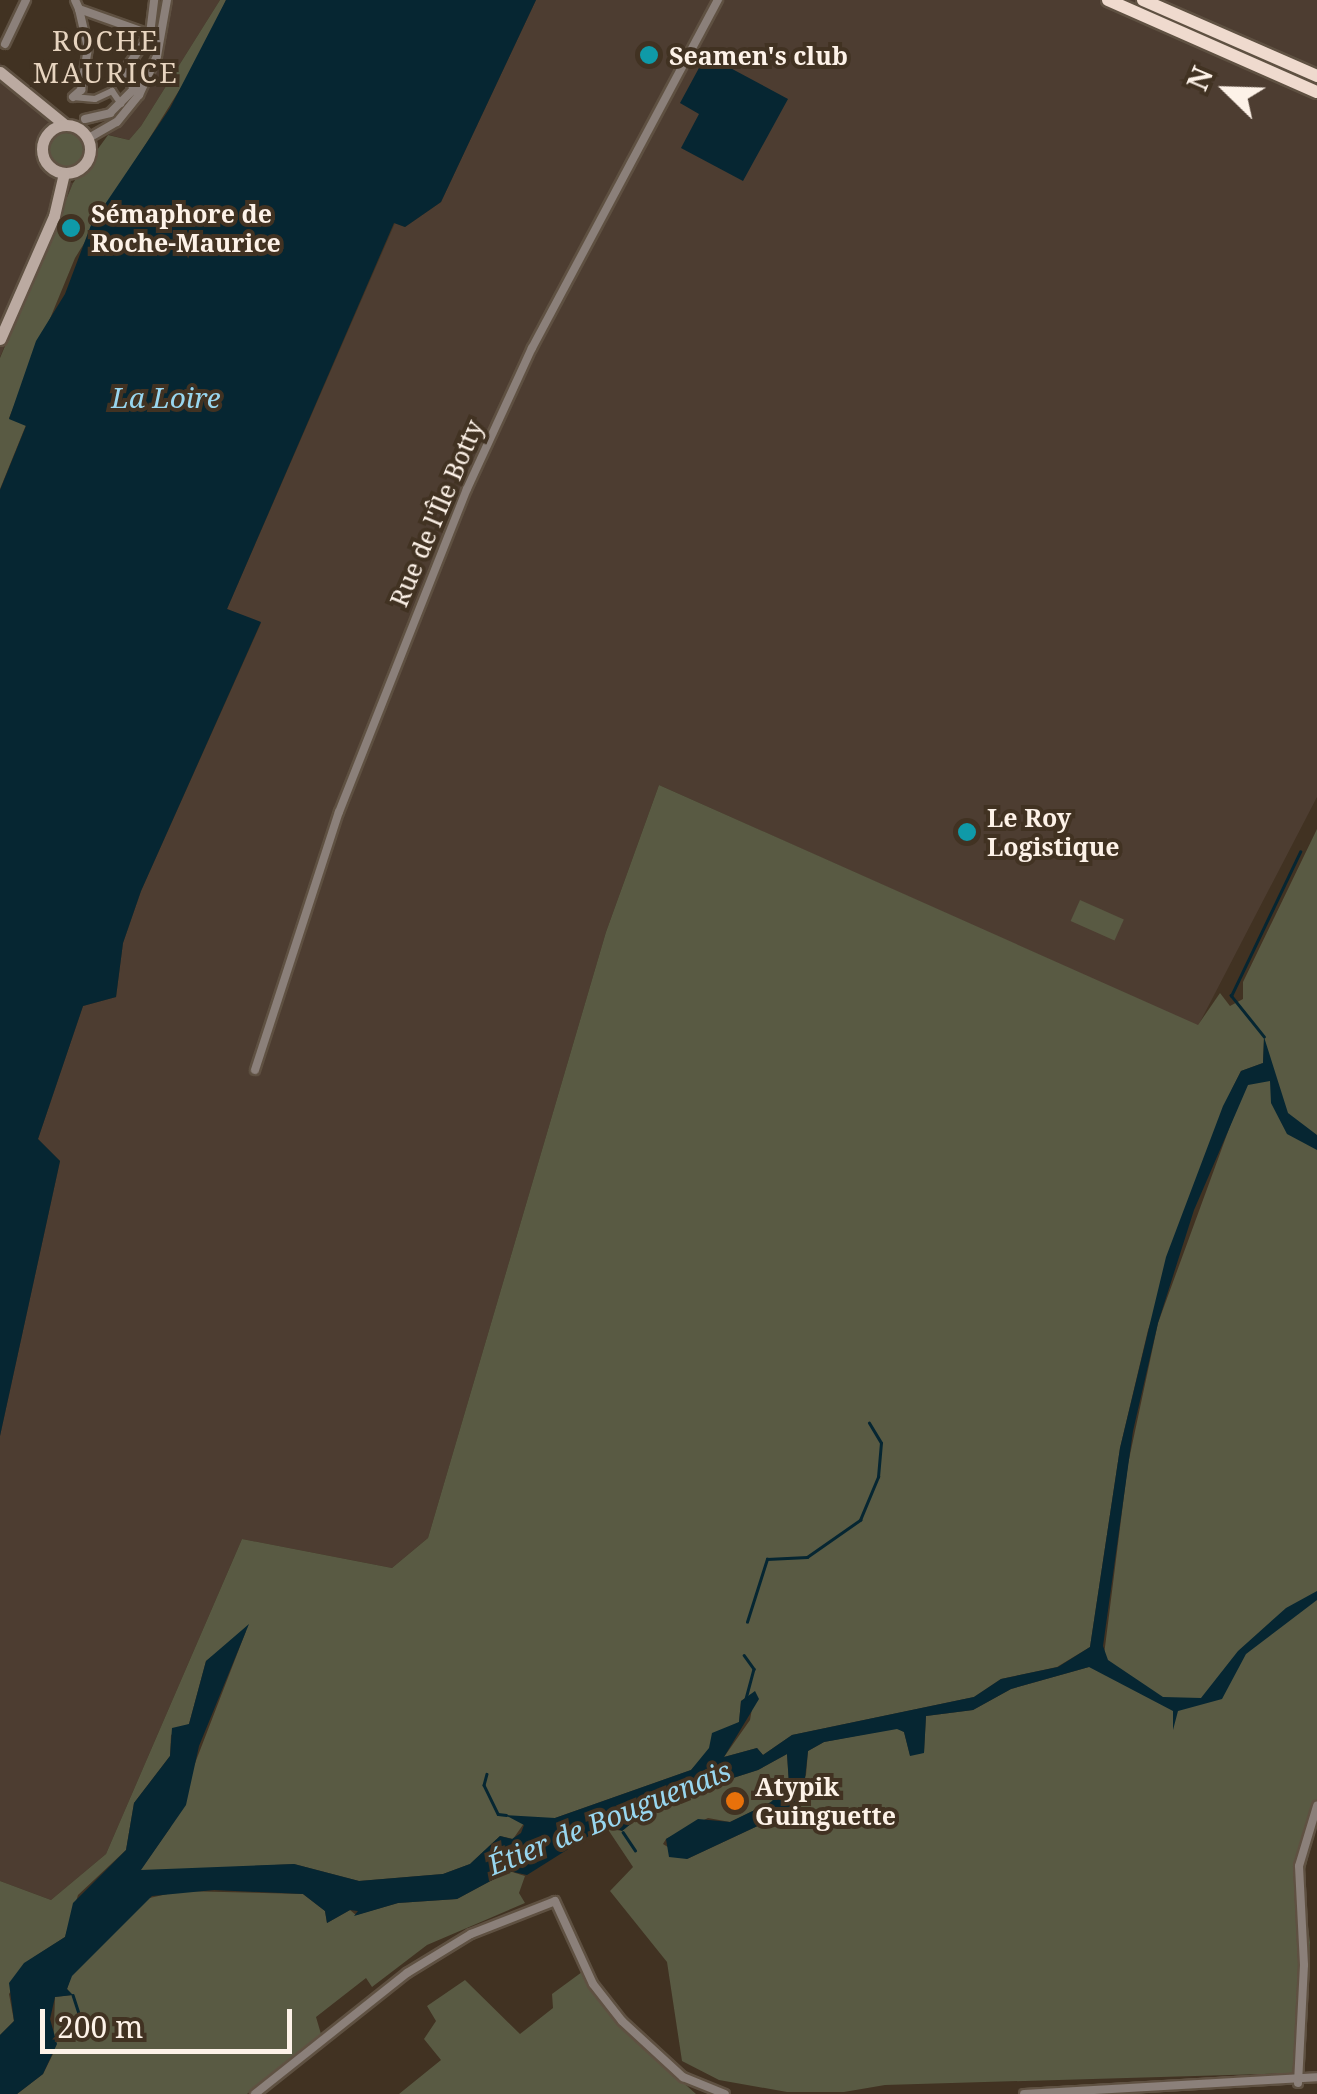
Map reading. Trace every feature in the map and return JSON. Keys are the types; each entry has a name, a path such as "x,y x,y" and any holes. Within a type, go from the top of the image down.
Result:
{"highway":[{"path":"1108,0 1317,92"},
{"path":"1144,0 1317,76"}],"main road":[{"path":"0,72 34,102 87,139 84,165 64,174"},
{"path":"34,102 46,135 44,159 64,174"},
{"path":"46,135 65,125"},
{"path":"0,339 54,216 64,174"}],"street":[{"path":"5,44 26,0"},
{"path":"136,93 122,73 150,34 154,0"},
{"path":"87,139 117,122 136,93 161,38 167,0"},
{"name":"Rue de l'Île Botty","path":"254,1070 339,812 464,495 532,348 718,0"},
{"path":"77,4 161,38"},
{"path":"73,97 81,89 88,48 77,4"},
{"path":"73,97 94,99 112,91 122,106"},
{"path":"85,119 122,106 136,93"},
{"path":"1298,2082 1304,1965 1298,1866 1317,1806"},
{"path":"255,2094 406,1973 472,1934 555,1901 594,1984 622,2022 683,2077 725,2094"},
{"path":"1024,2094 1298,2082 1317,2077"}],"shaded area":[{"path":"167,0 220,0 129,140 102,133 137,103 156,62"},
{"path":"536,0 1317,0 1317,797 1198,1026 659,785 606,932 428,1538 392,1568 242,1539 106,1854 51,1900 0,1881 0,1436 60,1161 38,1139 83,1006 116,997 123,943 141,891 261,623 227,609 395,223 405,227 441,202"},
{"path":"0,63 61,119 39,136 36,158 53,178 73,183 0,357"}],"green space":[{"path":"220,0 226,0 203,52 75,258 9,418 26,425 0,489 0,358 73,183 108,135 129,140 141,126"},
{"path":"66,133 78,138 83,150 78,162 66,167 54,162 49,150 54,138"},
{"path":"659,785 1198,1025 1220,993 1230,1006 1243,999 1243,982 1317,829 1317,1822 1302,1882 1310,1942 1307,2021 1294,2073 885,2085 844,2092 787,2092 719,2080 682,2061 667,1962 610,1891 633,1867 607,1828 622,1831 658,1802 758,1770 787,1754 789,1784 771,1802 730,1822 708,1818 666,1839 663,1844 687,1859 790,1811 806,1775 808,1751 824,1742 897,1728 904,1732 910,1755 924,1752 926,1716 973,1710 1011,1689 1089,1667 1104,1655 1128,1464 1158,1323 1241,1096 1248,1084 1273,1076 1264,1038 1263,1063 1241,1071 1232,1089 1148,1330 1120,1448 1090,1647 1057,1667 1001,1679 974,1697 792,1735 763,1755 757,1748 724,1757 750,1720 755,1692 741,1701 739,1722 691,1770 555,1818 527,1819 513,1839 500,1836 470,1864 443,1874 359,1881 294,1864 139,1872 170,1828 246,1631 206,1661 189,1724 171,1735 170,1756 134,1803 126,1850 78,1895 65,1937 34,1957 9,1994 14,2021 0,2035 0,1881 51,1900 106,1854 242,1539 392,1568 428,1538 606,932"},
{"path":"1080,900 1124,920 1114,941 1071,921"},
{"path":"509,1871 525,1876 519,1893 525,1903 427,1945 372,1987 366,1978 316,2017 321,2034 247,2094 17,2094 43,2074 53,2054 55,1997 72,1995 67,1989 71,1976 145,1899 181,1891 303,1894 325,1911 327,1923 350,1910 356,1915 398,1903 457,1899"},
{"path":"582,1972 629,2034 696,2094 399,2094 441,2060 424,2039 436,2021 427,2006 465,1980 520,2034 553,2008 552,1994"}],"water":[{"name":"La Loire","path":"226,0 536,0 441,202 405,227 394,223 227,609 261,622 141,891 123,943 116,997 83,1006 38,1139 60,1161 0,1436 0,490 26,426 9,419 36,341 65,294 91,225 170,108"},
{"path":"706,55 788,99 743,181 681,148 699,114 680,103"},
{"name":"Étier de Bouguenais","path":"1264,1037 1288,1113 1317,1135 1317,1150 1287,1134 1271,1103 1270,1081 1248,1085 1194,1210 1158,1323 1133,1431 1103,1646 1108,1660 1163,1697 1201,1698 1238,1651 1286,1608 1317,1591 1317,1600 1246,1654 1222,1699 1178,1711 1173,1730 1173,1711 1089,1667 1011,1689 973,1710 926,1716 924,1753 910,1756 904,1732 897,1729 824,1742 808,1751 804,1788 790,1811 687,1859 669,1857 666,1839 698,1819 730,1822 771,1802 789,1784 787,1754 758,1770 658,1802 622,1831 608,1824 527,1875 509,1871 457,1899 398,1903 354,1916 358,1911 350,1910 327,1923 325,1911 303,1894 214,1890 152,1896 72,1976 67,1989 73,1995 55,1997 50,2019 57,2044 43,2074 17,2094 0,2094 0,2035 14,2021 9,1983 24,1963 65,1937 73,1903 126,1850 134,1803 170,1756 172,1728 189,1724 206,1661 249,1624 199,1746 186,1805 141,1870 294,1864 359,1881 443,1874 470,1864 500,1836 512,1839 521,1833 524,1825 505,1815 555,1818 691,1770 709,1748 712,1733 739,1722 741,1701 755,1691 759,1699 724,1757 757,1748 763,1755 792,1735 974,1697 1001,1679 1058,1667 1090,1647 1120,1448 1166,1257 1223,1106 1241,1071 1263,1063"}],"waterway":[{"path":"1264,1037 1231,996 1300,852"},
{"path":"747,1622 767,1559 807,1557 860,1520 878,1477 881,1443 869,1423"},
{"path":"744,1655 754,1669 746,1699"},
{"path":"487,1774 484,1785 498,1814 506,1815"},
{"name":"Étier de Bouguenais","path":"623,1832 635,1850"},
{"path":"73,1995 81,2020"}],"place":[{"name":"Seamen's club","path":"649,55"},
{"name":"Sémaphore de Roche-Maurice","path":"71,228"},
{"name":"Le Roy Logistique","path":"967,832"},
{"name":"Atypik Guinguette","path":"735,1801"}],"district":[{"name":"ROCHE MAURICE","path":"106,56"}]}
